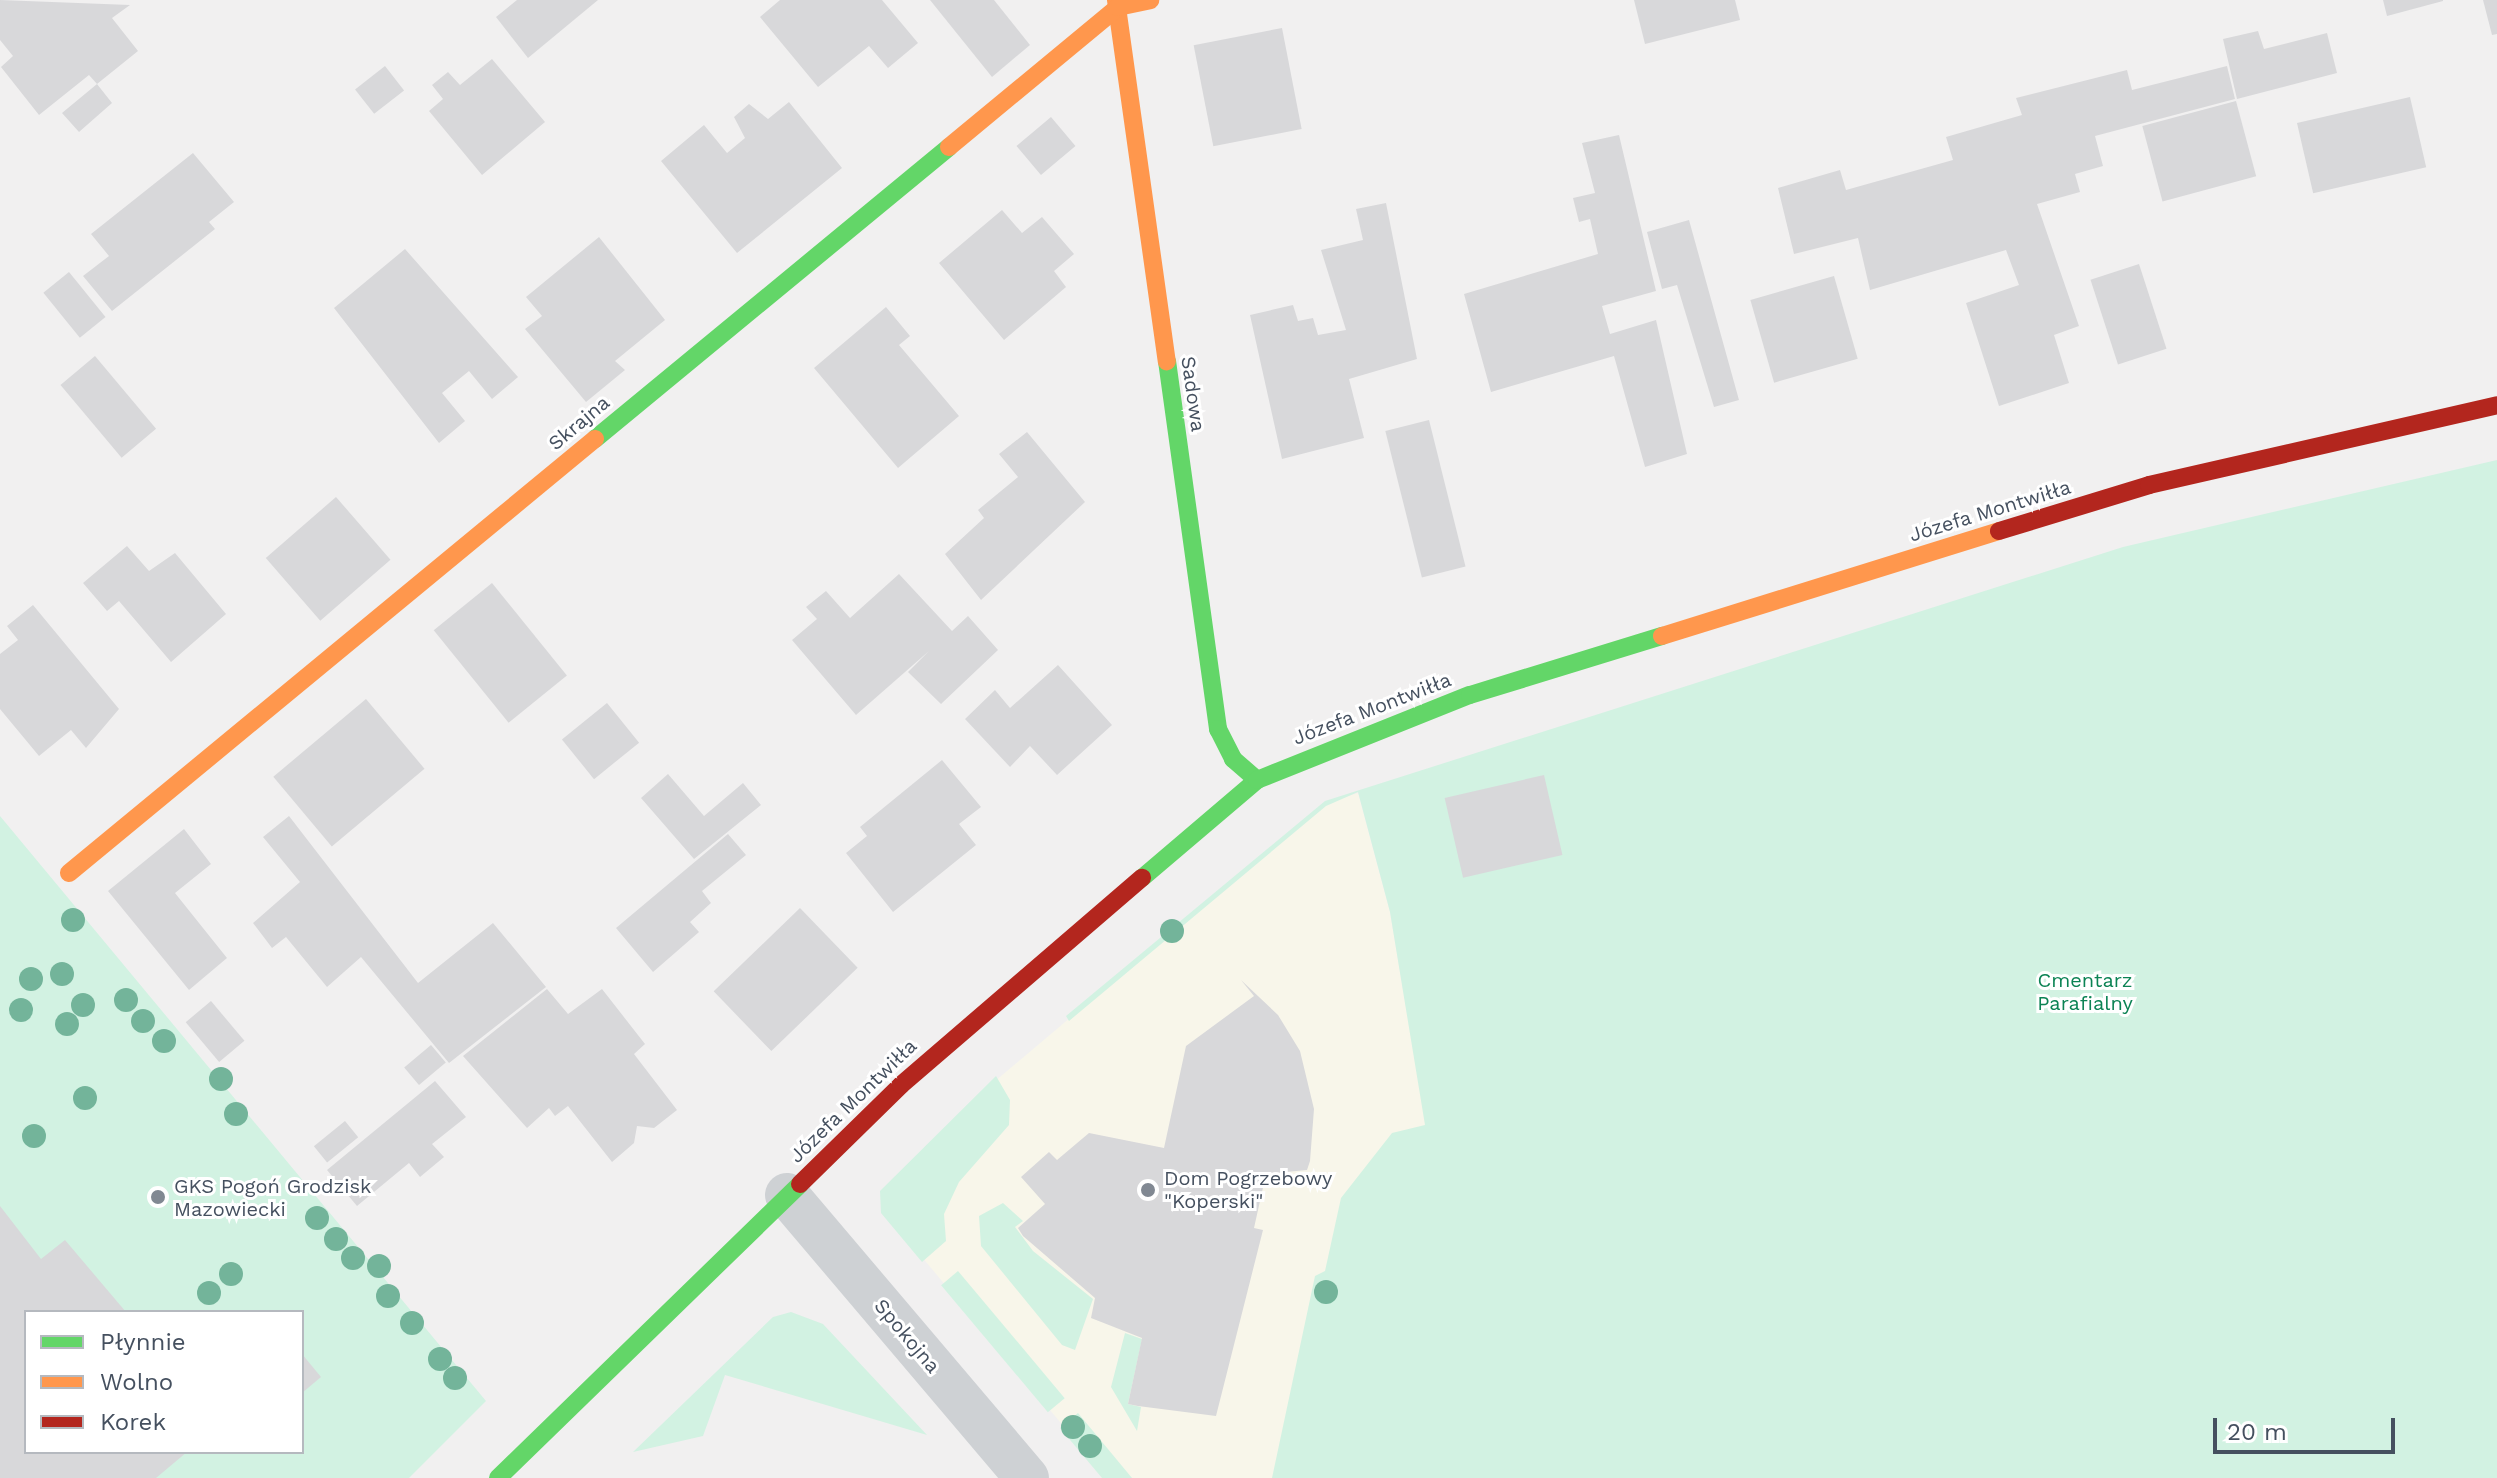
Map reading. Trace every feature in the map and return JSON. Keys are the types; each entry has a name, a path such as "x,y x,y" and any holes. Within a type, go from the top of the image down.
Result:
{"street":[{"path":"1117,4 1150,0"},
{"name":"Sadowa","path":"1117,4 1218,729 1233,759 1257,780"},
{"name":"Skrajna","path":"69,873 1117,4"},
{"name":"Józefa Montwiłła","path":"498,1478 787,1195 991,1003 1257,780 1470,695 2149,485 2497,405"},
{"name":"Spokojna","path":"787,1195 1027,1478"}],"shaded area":[{"path":"1358,793 1390,912 1426,1126 1294,1478 1107,1478 921,1256 988,1087 1325,803"}],"green space":[{"name":"Cmentarz Parafialny","path":"2497,460 2497,1478 1272,1478 1315,1276 1325,1271 1341,1198 1392,1133 1425,1125 1390,912 1358,792 1326,806 1069,1021 1066,1016 1325,801 2123,547"},
{"name":"GKS Pogoń Grodzisk Mazowiecki","path":"0,816 486,1401 409,1478 0,1478"},
{"path":"996,1076 1010,1100 1009,1125 959,1182 944,1214 946,1241 922,1262 881,1213 880,1191"},
{"path":"1003,1203 1023,1221 1015,1227 1033,1251 1093,1299 1075,1350 1062,1345 981,1246 979,1216"},
{"path":"958,1271 1065,1398 1048,1412 941,1285"},
{"path":"791,1312 823,1324 927,1435 725,1375 703,1436 633,1452 773,1317"},
{"path":"1125,1333 1142,1339 1128,1404 1141,1407 1137,1431 1111,1387"},
{"path":"1078,1413 1132,1478 1102,1478 1060,1428"}],"building":[{"path":"0,0 130,5 112,18 138,51 97,84 89,75 39,115 1,67 13,56 0,40"},
{"path":"517,0 598,0 528,58 496,17"},
{"path":"780,0 882,0 918,43 888,68 869,46 818,87 760,17"},
{"path":"930,0 994,0 1030,45 992,77"},
{"path":"1634,0 1735,0 1740,20 1645,44"},
{"path":"2383,0 2443,0 2443,1 2387,16"},
{"path":"2483,0 2497,0 2497,34 2492,35"},
{"path":"1282,28 1302,129 1213,146 1194,45"},
{"path":"2258,31 2264,49 2327,33 2337,73 2237,99 2223,39"},
{"path":"492,59 545,122 482,175 429,111 443,99 432,85 448,72 460,85"},
{"path":"385,66 404,90 374,114 355,89"},
{"path":"2227,66 2235,99 2095,136 2103,166 2075,174 2080,192 2037,204 2079,326 2054,335 2069,383 1999,406 1966,303 2019,285 2006,250 1870,290 1858,238 1794,254 1778,188 1840,170 1846,190 1953,160 1946,137 2022,115 2016,98 2127,70 2132,90"},
{"path":"97,84 112,103 79,132 62,113"},
{"path":"2410,97 2426,167 2313,193 2297,123"},
{"path":"2236,101 2256,176 2162,201 2142,126"},
{"path":"789,102 842,168 737,253 661,161 704,125 727,153 745,138 734,117 749,104 768,119"},
{"path":"1051,117 1075,146 1041,175 1017,146"},
{"path":"1619,135 1656,291 1602,306 1610,334 1656,320 1687,454 1645,467 1614,356 1491,392 1464,294 1598,254 1590,219 1579,222 1573,198 1595,193 1582,143"},
{"path":"193,153 234,202 209,222 215,229 112,311 83,276 109,256 91,234"},
{"path":"1386,203 1417,359 1349,379 1364,438 1282,459 1250,315 1293,305 1298,321 1313,318 1318,335 1346,330 1321,250 1363,240 1356,209"},
{"path":"1002,210 1022,233 1042,217 1074,254 1054,271 1066,287 1004,340 939,263"},
{"path":"1689,220 1739,400 1714,407 1677,285 1662,289 1647,232"},
{"path":"599,237 665,320 615,361 625,370 586,402 525,329 542,316 526,297"},
{"path":"405,249 518,377 492,399 469,371 442,393 465,421 439,443 334,308"},
{"path":"2139,264 2167,349 2118,364 2090,280"},
{"path":"69,272 106,317 80,338 43,293"},
{"path":"1834,276 1858,359 1774,383 1750,300"},
{"path":"886,307 910,336 899,345 959,416 898,468 814,368"},
{"path":"95,356 156,429 122,458 61,385"},
{"path":"1429,420 1466,567 1422,577 1385,431"},
{"path":"1027,432 1085,502 981,600 945,554 984,518 978,510 1018,477 999,454"},
{"path":"336,497 390,560 320,621 266,558"},
{"path":"127,546 149,571 175,553 226,614 171,662 119,601 107,611 83,583"},
{"path":"899,574 952,631 968,616 998,650 941,704 908,672 929,651 856,715 792,640 817,619 806,607 826,591 850,618"},
{"path":"492,583 567,675 509,723 434,630"},
{"path":"33,605 119,709 86,748 71,730 39,756 0,709 0,654 18,640 7,626"},
{"path":"1058,665 1112,725 1057,775 1030,746 1010,767 965,719 995,690 1010,708"},
{"path":"366,699 424,769 332,846 273,777"},
{"path":"607,703 639,743 594,779 562,740"},
{"path":"942,760 981,807 959,824 976,845 893,912 846,853 867,836 860,827"},
{"path":"668,774 704,816 743,783 761,805 694,859 641,798"},
{"path":"1544,775 1562,855 1463,878 1445,798"},
{"path":"289,816 418,983 493,923 546,987 449,1063 361,957 327,987 286,937 272,948 253,923 300,882 263,837"},
{"path":"184,829 211,864 175,893 227,958 189,990 108,891"},
{"path":"728,834 746,855 702,891 711,903 690,922 699,932 653,972 616,928"},
{"path":"800,908 858,968 771,1051 714,991"},
{"name":"Dom Pogrzebowy \"Koperski\"","path":"1241,980 1278,1015 1300,1051 1314,1109 1310,1161 1307,1170 1266,1174 1254,1228 1263,1230 1216,1416 1128,1404 1142,1338 1091,1318 1095,1298 1023,1236 1018,1228 1045,1204 1021,1177 1049,1152 1057,1160 1089,1133 1164,1148 1186,1046 1254,996"},
{"path":"547,989 568,1014 602,989 645,1044 634,1054 677,1110 654,1128 637,1126 634,1143 612,1162 568,1106 555,1116 549,1108 527,1128 463,1056"},
{"path":"211,1001 244,1041 219,1062 186,1022"},
{"path":"431,1045 446,1063 419,1085 404,1067"},
{"path":"435,1081 466,1117 432,1144 444,1157 420,1177 409,1163 357,1206 327,1170"},
{"path":"345,1121 358,1137 327,1162 314,1146"},
{"path":"0,1206 41,1259 65,1240 124,1310 24,1310 24,1454 185,1454 156,1478 0,1478"},
{"path":"304,1356 321,1377 304,1391"}],"traffic: fast":[{"path":"595,439 949,147"},
{"path":"1167,361 1218,729 1233,759 1257,780"},
{"path":"1142,878 1257,780 1470,695 1662,636"},
{"path":"498,1478 800,1184"}],"traffic: slow":[{"path":"1116,0 1167,361"},
{"path":"949,147 1118,7 1150,0"},
{"path":"69,873 595,439"},
{"path":"1662,636 1999,531"}],"traffic: jam":[{"path":"1999,531 2149,485 2497,405"},
{"path":"800,1184 901,1085 1142,878"}],"place":[{"name":"Dom Pogrzebowy \"Koperski\"","path":"1148,1190"},
{"name":"GKS Pogoń Grodzisk Mazowiecki","path":"158,1197"}]}
